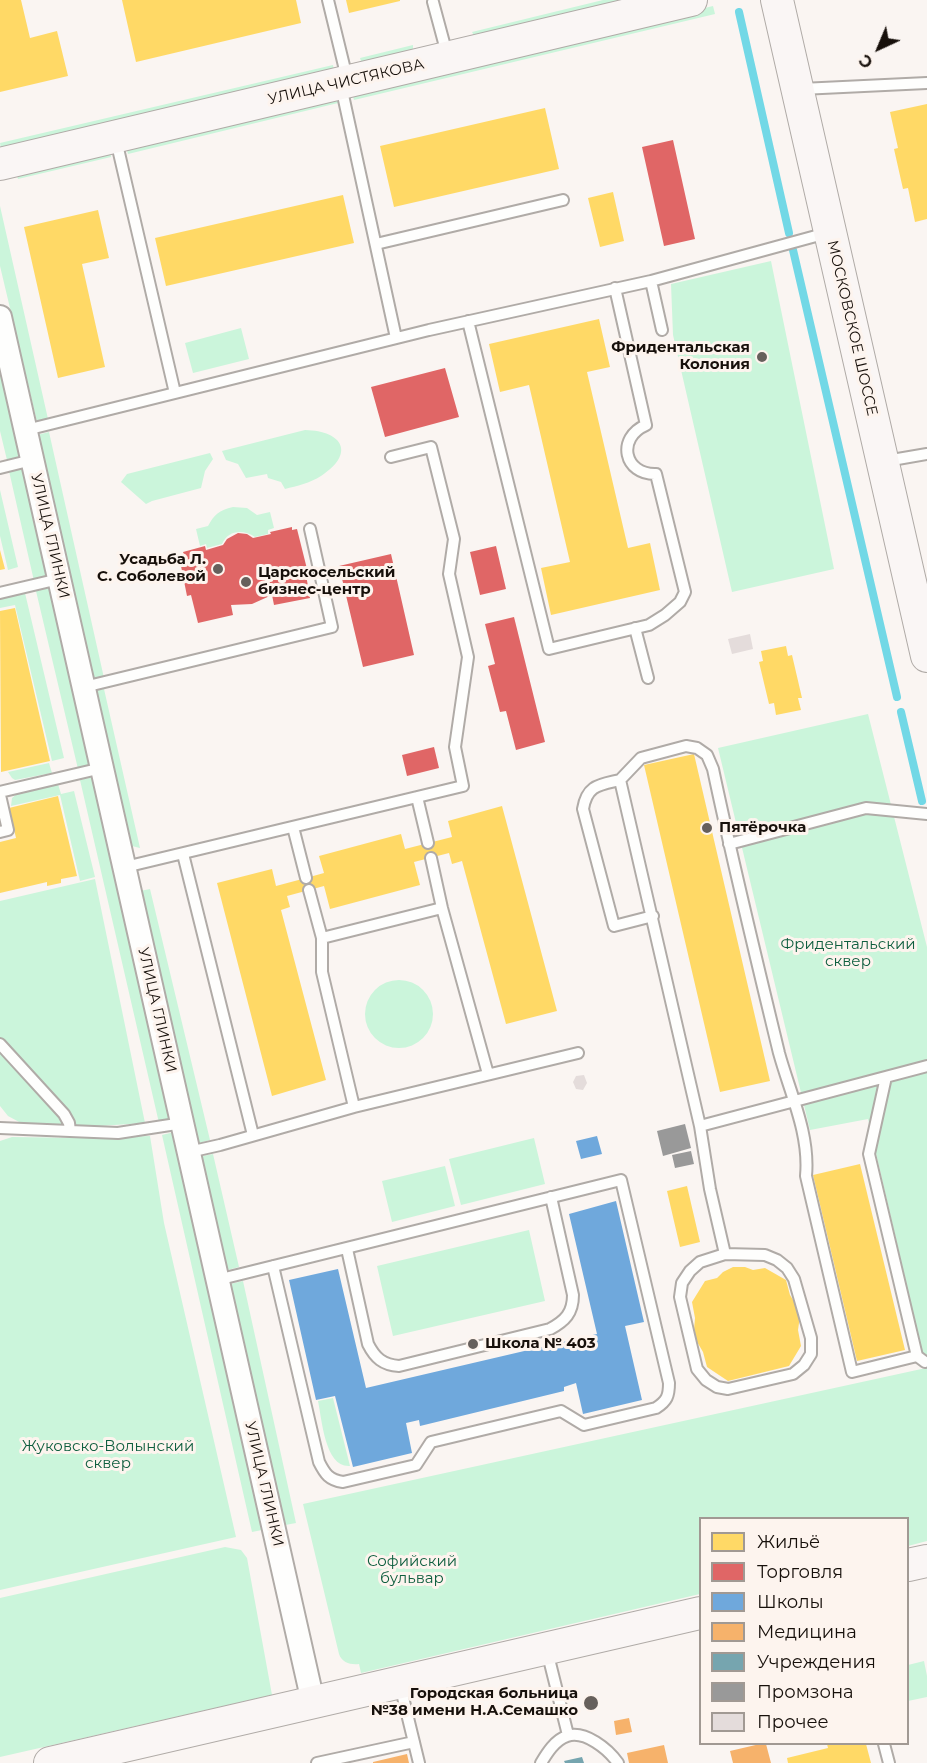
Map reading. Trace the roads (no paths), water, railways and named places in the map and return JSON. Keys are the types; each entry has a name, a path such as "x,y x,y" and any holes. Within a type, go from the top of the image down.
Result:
{"main road":[{"name":"УЛИЦА ЧИСТЯКОВА","path":"0,164 691,0"},
{"name":"МОСКОВСКОЕ ШОССЕ","path":"777,0 927,656"},
{"path":"909,1565 927,1561"},
{"path":"50,1763 95,1758 313,1702 699,1613"}],"street":[{"name":"УЛИЦА ГЛИНКИ","path":"0,317 313,1702"}],"lane":[{"path":"328,0 396,338"},
{"path":"433,2 448,57"},
{"path":"797,90 927,83"},
{"path":"115,136 175,393"},
{"path":"376,243 563,200"},
{"path":"26,430 396,338 651,281 830,232"},
{"path":"651,281 662,330"},
{"path":"468,321 549,649 649,625 680,602 685,592 656,474 641,472 630,462 627,455 629,440 639,428 646,426 615,288"},
{"path":"125,867 463,786 455,747 468,657 449,574 454,539 431,447 391,457"},
{"path":"882,462 927,454"},
{"path":"0,468 32,460"},
{"path":"84,687 332,627 310,529"},
{"path":"0,593 59,579"},
{"path":"635,628 648,678"},
{"path":"652,916 614,926 583,809 585,797 592,789 602,784 620,780 641,758 686,746 697,748 706,755 713,769 787,1083 808,1155 806,1176 852,1372 921,1359 869,1154 886,1077"},
{"path":"0,832 8,830 0,794 102,768"},
{"path":"620,780 700,1126 710,1189 725,1254"},
{"path":"417,798 428,843"},
{"path":"729,844 866,808 927,814"},
{"path":"293,827 306,878"},
{"path":"183,854 253,1135"},
{"path":"431,858 442,908 488,1074"},
{"path":"309,890 322,938 322,972 354,1107"},
{"path":"322,938 442,908"},
{"path":"0,1044 64,1114 70,1131"},
{"path":"189,1152 354,1107 578,1053"},
{"path":"700,1126 927,1066"},
{"path":"0,1128 118,1133 183,1123"},
{"path":"218,1280 273,1266 347,1249 621,1180 669,1383 669,1395 665,1403 656,1408 584,1425 561,1411 431,1442 416,1465 343,1482 334,1480 325,1474 319,1462 273,1266"},
{"path":"347,1249 368,1344 375,1356 386,1364 399,1366 550,1329 562,1322 571,1311 573,1296 551,1197"},
{"path":"725,1254 765,1255 777,1260 794,1278 811,1338 811,1354 804,1365 793,1374 728,1389 717,1388 705,1380 697,1369 680,1297 682,1283 700,1262 725,1254"},
{"path":"547,1649 568,1735"},
{"path":"399,1683 419,1763"},
{"path":"541,1763 553,1746 568,1735 580,1736 596,1742 612,1754 618,1763"},
{"path":"316,1763 414,1742"},
{"path":"884,1745 889,1763"}],"waterway":[{"path":"739,12 789,233"},
{"path":"793,250 897,697"},
{"path":"901,712 922,801"}],"place":[{"name":"Фридентальская Колония","path":"762,357"},
{"name":"Усадьба Л. С. Соболевой","path":"218,569"},
{"name":"Царскосельский бизнес-центр","path":"246,582"},
{"name":"Пятёрочка","path":"707,828"},
{"name":"Школа № 403","path":"473,1344"},
{"name":"Городская больница №38 имени Н.А.Семашко","path":"591,1703"}],"park label":[{"name":"Фридентальский сквер","path":"848,954"},
{"name":"Жуковско-Волынский сквер","path":"108,1456"},
{"name":"Софийский бульвар","path":"412,1570"}]}
